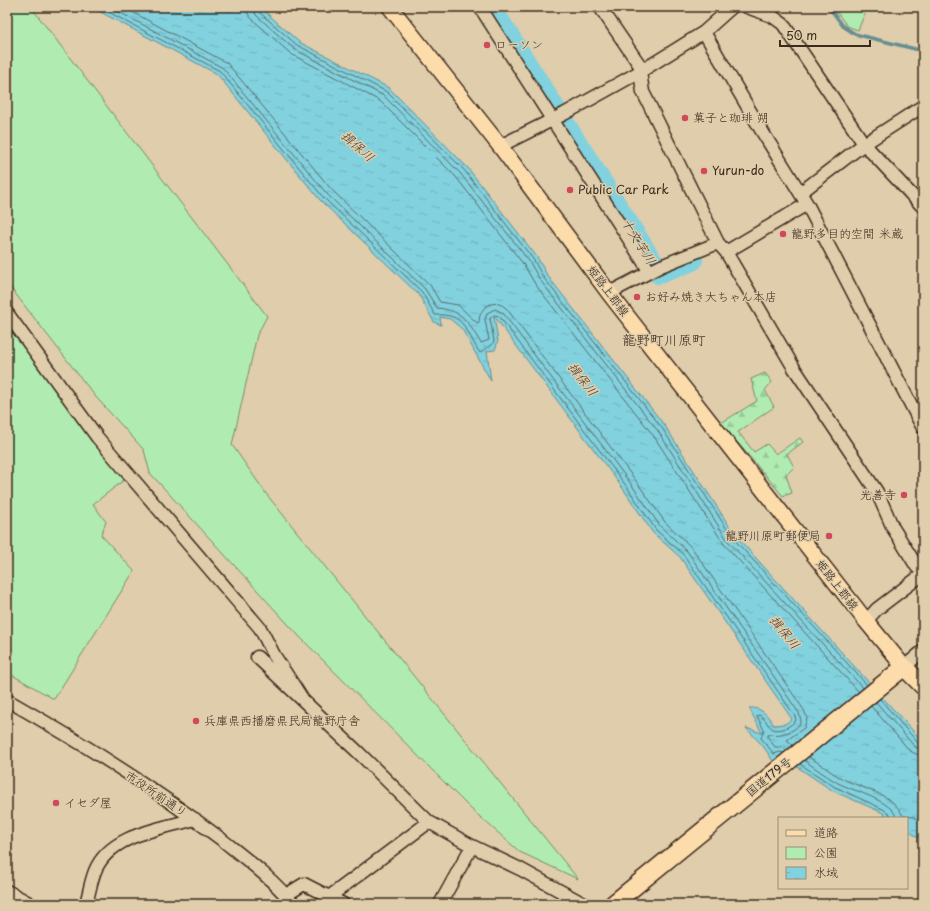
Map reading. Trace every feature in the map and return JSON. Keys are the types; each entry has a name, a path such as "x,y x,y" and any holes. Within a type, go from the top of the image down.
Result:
{"highway":[{"name":"国道179号","path":"613,904 904,667"},
{"path":"904,667 923,686"}],"main road":[{"name":"姫路上郡線","path":"390,7 500,146 609,292 866,621 904,667"}],"street":[{"path":"480,7 650,272"},
{"path":"600,7 642,71 643,92 722,248 794,368 877,492 893,528 918,567 923,572 877,609 866,621"},
{"path":"500,146 553,120 642,71 704,32 732,7"},
{"path":"747,7 772,16 783,24 864,144 923,207"},
{"path":"704,32 760,128 804,198 923,428"},
{"path":"609,292 662,266 722,248 804,198 864,144 923,106"},
{"path":"7,313 97,437 260,628 274,655 303,700"},
{"path":"904,667 923,651"},
{"path":"257,657 359,752 429,822 584,904"},
{"name":"市役所前通り","path":"7,700 55,727 195,819 249,861 290,899"},
{"path":"86,904 95,870 108,851 129,838 195,819"},
{"path":"329,897 429,822"},
{"path":"440,904 472,846"},
{"path":"290,899 304,884 343,904"},
{"path":"7,891 31,904"}],"green space":[{"path":"7,7 31,7 267,316 257,335 232,445 267,495 578,879 520,852 470,808 298,635 150,473 144,450 95,396 7,283"},
{"path":"833,7 872,7 865,13 858,30 847,26"},
{"path":"7,325 124,480 93,504 106,522 101,535 134,571 54,699 7,672"},
{"path":"765,373 772,382 765,390 774,407 738,432 754,452 767,444 776,454 800,438 803,442 787,454 794,467 786,475 792,493 783,496 721,423 757,401 751,379"}],"water":[{"name":"揖保川","path":"91,7 260,7 299,42 389,88 467,167 537,257 547,275 665,426 735,535 923,742 923,841 908,831 908,817 888,817 881,812 833,791 781,756 773,761 763,746 746,728 762,733 749,708 758,709 767,715 774,725 785,724 792,719 680,557 653,533 624,490 494,316 498,341 495,350 487,351 491,381 462,329 450,319 440,317 441,325 434,322 419,295 320,200 217,74"}],"waterway":[{"name":"十文字川","path":"490,7 659,273 692,260"},
{"path":"829,7 843,26 855,34 923,51"}],"place":[{"name":"ローソン","path":"487,45"},
{"name":"菓子と珈琲 朔","path":"685,118"},
{"name":"Yurun-do","path":"704,171"},
{"name":"Public Car Park","path":"570,190"},
{"name":"龍野多目的空間 米蔵","path":"783,234"},
{"name":"お好み焼き大ちゃん本店","path":"637,297"},
{"name":"光善寺","path":"904,495"},
{"name":"龍野川原町郵便局","path":"829,536"},
{"name":"兵庫県西播磨県民局龍野庁舎","path":"196,721"},
{"name":"イセダ屋","path":"56,803"}],"district":[{"name":"龍野町川原町","path":"664,340"}]}
